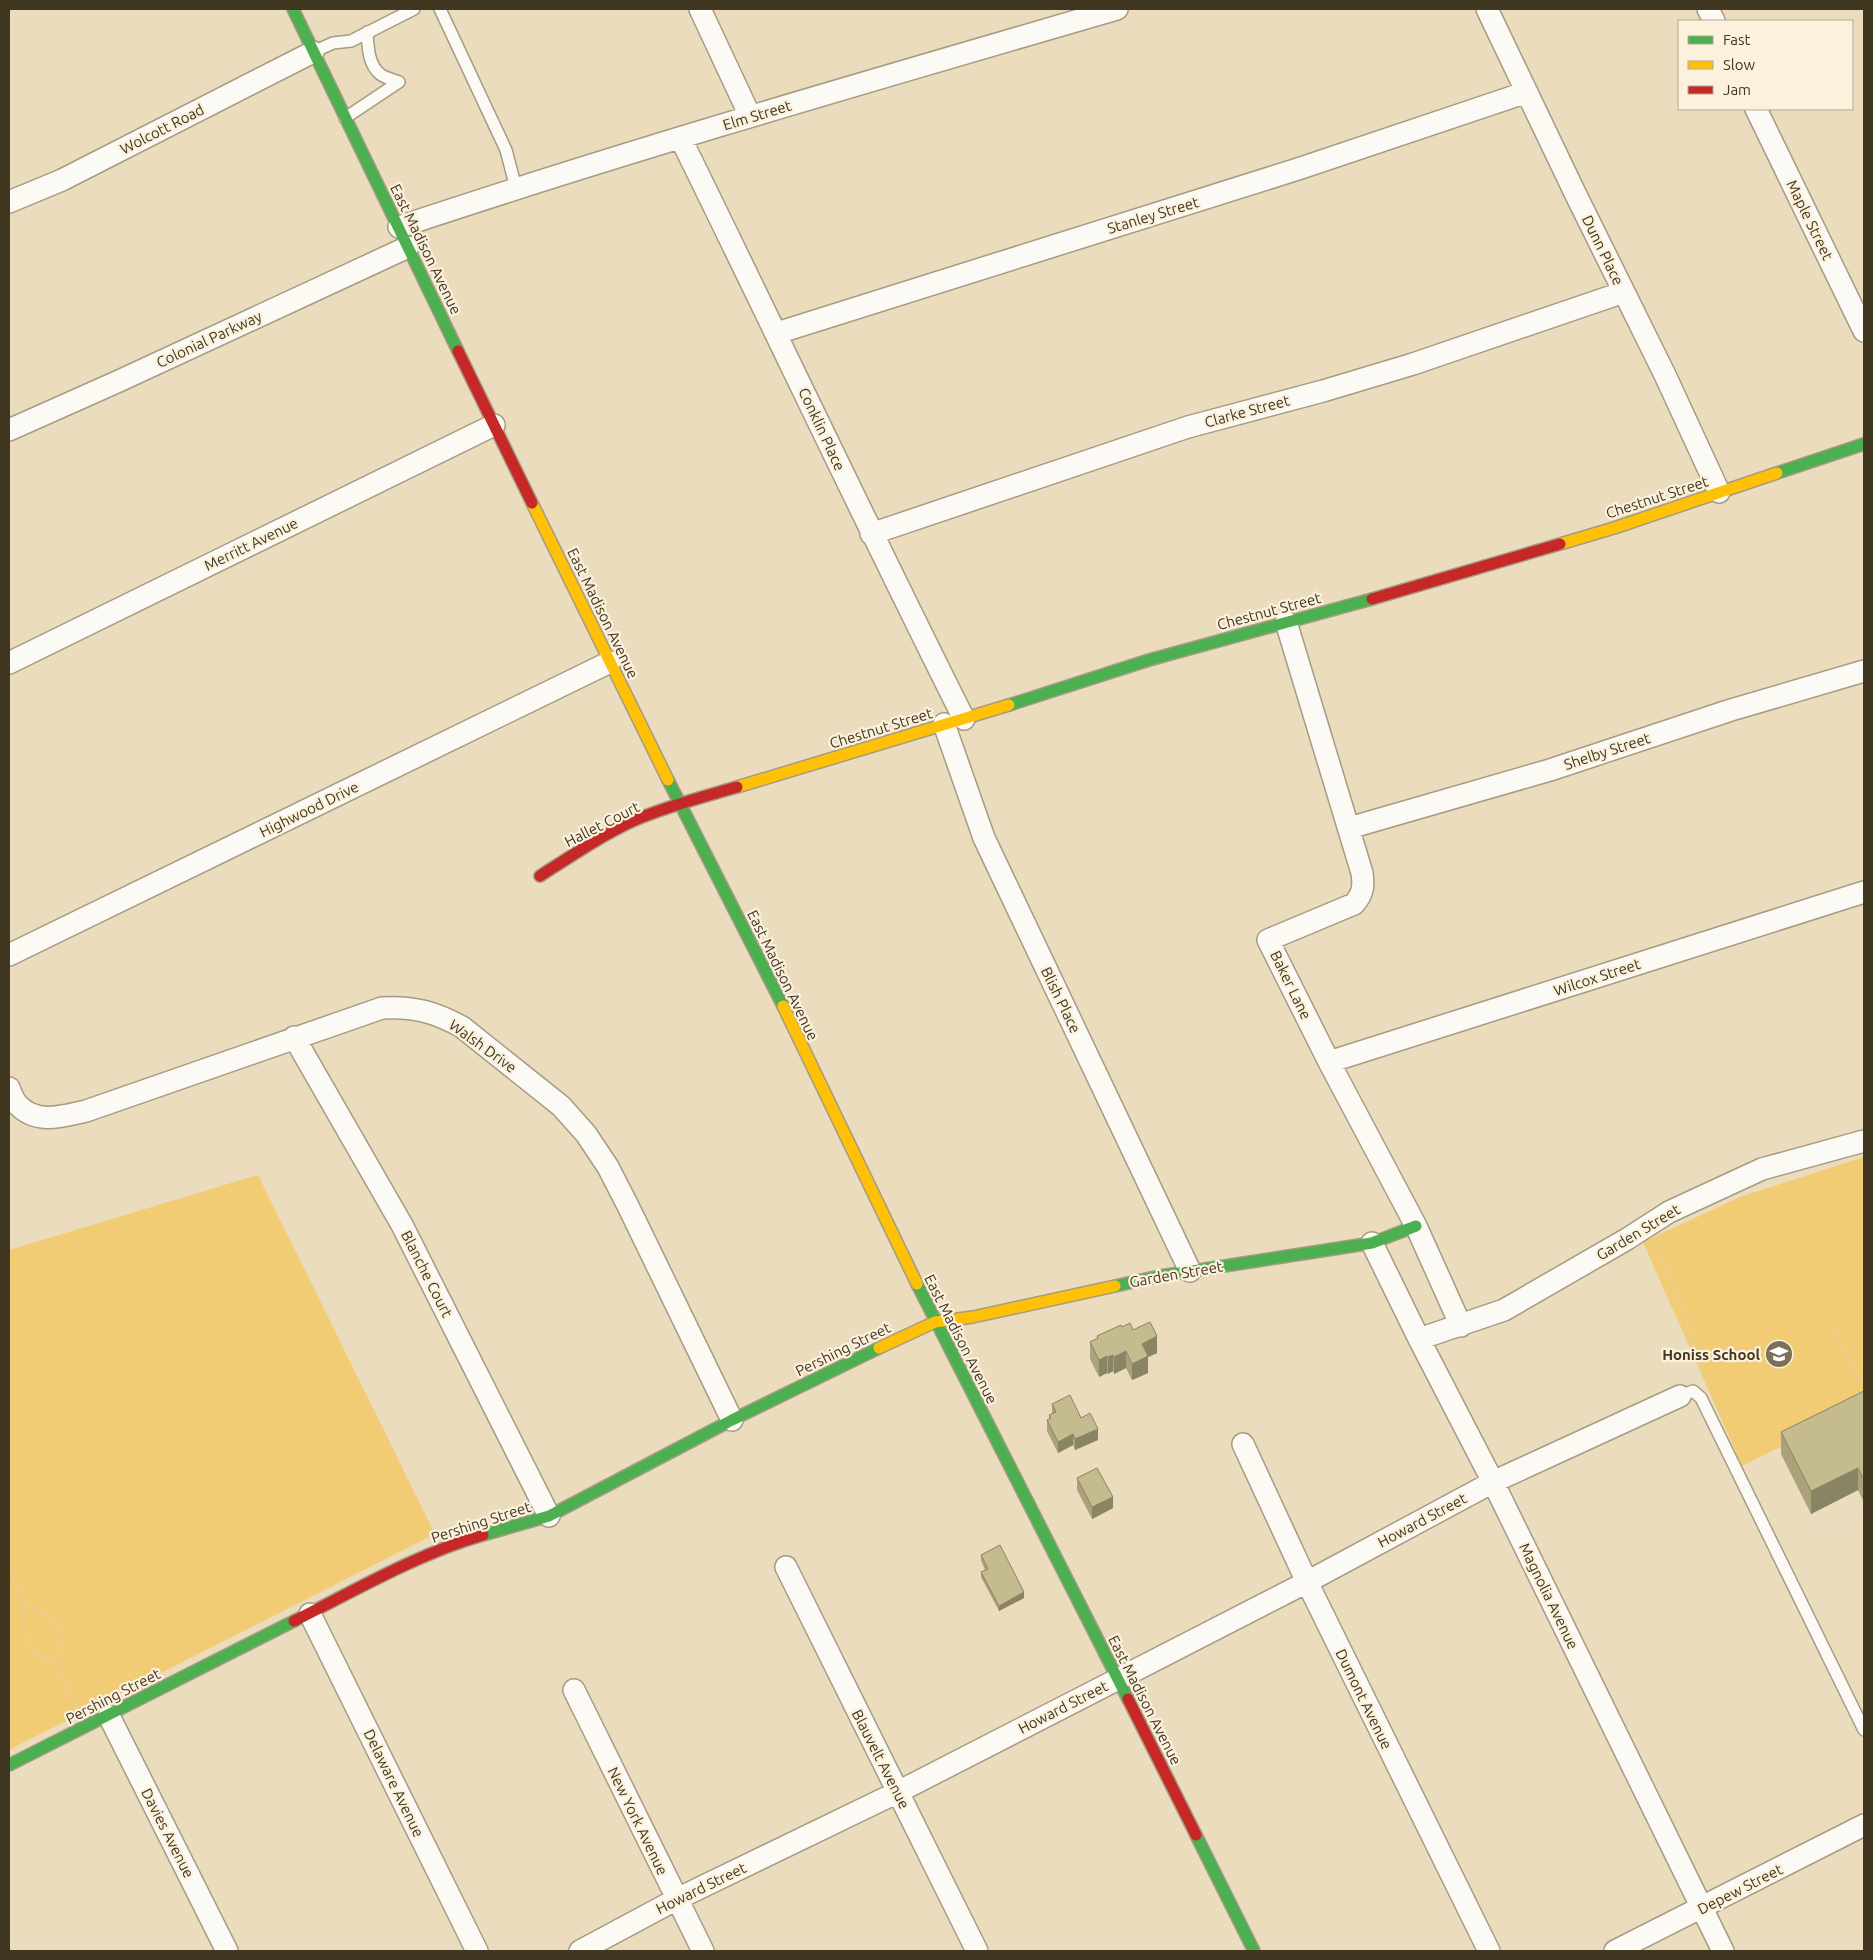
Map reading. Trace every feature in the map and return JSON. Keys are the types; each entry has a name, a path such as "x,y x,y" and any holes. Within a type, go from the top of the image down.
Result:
{"street":[{"name":"East Madison Avenue","path":"293,9 610,662 770,980 935,1322 1118,1678 1254,1951"},
{"path":"700,9 750,116"},
{"name":"Elm Street","path":"399,227 516,188 681,139 750,116 1117,9"},
{"name":"Dunn Place","path":"1487,9 1665,375 1719,492"},
{"name":"Wolcott Road","path":"9,202 62,180 313,52"},
{"name":"Stanley Street","path":"777,333 1298,169 1527,92"},
{"name":"Maple Street","path":"1756,110 1864,331"},
{"name":"Conklin Place","path":"681,139 777,333 871,534 954,721"},
{"name":"Colonial Parkway","path":"9,430 408,247"},
{"name":"Clarke Street","path":"871,534 1188,427 1323,391 1413,364 1624,292"},
{"name":"Merritt Avenue","path":"9,663 494,424"},
{"name":"Chestnut Street","path":"680,804 1149,660 1444,579 1614,528 1864,444"},
{"name":"Baker Lane","path":"1286,622 1349,828 1364,884 1361,896 1354,904 1268,940 1329,1062 1416,1226 1461,1326"},
{"name":"Highwood Drive","path":"9,955 610,662"},
{"name":"Shelby Street","path":"1349,828 1550,770 1731,710 1864,671"},
{"name":"Blish Place","path":"954,721 984,838 1190,1271"},
{"name":"Hallet Court","path":"540,876 582,848 636,820 680,804"},
{"name":"Wilcox Street","path":"1329,1062 1864,892"},
{"name":"Walsh Drive","path":"9,1088 18,1105 36,1118 56,1118 86,1111 382,1008 403,1006 446,1018 462,1027 561,1106 586,1134 608,1167 732,1420"},
{"name":"Blanche Court","path":"294,1038 402,1224 549,1516"},
{"name":"Garden Street","path":"1419,1340 1504,1310 1669,1212 1762,1169 1864,1141"},
{"name":"Garden Street","path":"935,1322 973,1317 1160,1276 1372,1243 1416,1226"},
{"name":"Magnolia Avenue","path":"1372,1243 1419,1340 1493,1482 1722,1951"},
{"name":"Pershing Street","path":"9,1765 406,1565 455,1544 549,1516 837,1367 935,1322"},
{"name":"Howard Street","path":"580,1951 677,1899 898,1792 1307,1582 1493,1482 1690,1397"},
{"name":"Dumont Avenue","path":"1243,1444 1307,1582 1489,1951"},
{"name":"Blauvelt Avenue","path":"786,1567 977,1951"},
{"name":"Delaware Avenue","path":"310,1614 477,1951"},
{"name":"New York Avenue","path":"574,1690 703,1951"},
{"name":"Davies Avenue","path":"109,1716 227,1951"},
{"name":"Depew Street","path":"1616,1951 1864,1825"}],"lane":[{"path":"313,52 333,43 351,41 414,9"},
{"path":"440,9 506,150 516,188"},
{"path":"345,118 399,82 380,74 373,64 368,49 367,32"},
{"path":"1690,1397 1864,1730"}],"path":[{"path":"1648,1226 1684,1311 1706,1392 1690,1397"},
{"path":"1828,1318 1864,1388"},
{"path":"1811,1514 1820,1533 1864,1511 1855,1492"},
{"path":"1858,1499 1864,1496"},
{"path":"9,1568 25,1601 48,1616 58,1629 61,1644 56,1665"},
{"path":"25,1601 23,1623 25,1638 34,1653 56,1665 87,1727"}],"shaded area":[{"name":"Honiss School","path":"1864,1157 1864,1405 1742,1466 1643,1242 1740,1197"},
{"path":"258,1175 435,1534 9,1750 9,1250"}],"building":[{"path":"1150,1322 1157,1336 1142,1344 1148,1356 1132,1364 1126,1351 1114,1357 1113,1355 1107,1356 1099,1360 1090,1342 1098,1338 1097,1336 1121,1325 1122,1327 1130,1323 1133,1330"},
{"path":"1864,1391 1864,1480 1858,1468 1811,1491 1781,1432"},
{"path":"1070,1395 1081,1418 1090,1413 1098,1429 1075,1439 1073,1434 1058,1442 1047,1420 1051,1418 1049,1415 1056,1412 1052,1404"},
{"path":"1097,1468 1113,1497 1092,1507 1077,1478"},
{"path":"1000,1545 1024,1592 999,1606 981,1572 988,1569 981,1555"}],"traffic: fast":[{"path":"293,9 458,351"},
{"path":"1777,473 1864,444"},
{"path":"1009,705 1149,660 1372,599"},
{"path":"668,780 783,1006"},
{"path":"1115,1286 1160,1276 1372,1243 1416,1226"},
{"path":"917,1284 1128,1699"},
{"path":"483,1535 549,1516 732,1420 879,1348"},
{"path":"9,1765 294,1621"},
{"path":"1196,1835 1254,1951"}],"traffic: slow":[{"path":"1560,544 1614,528 1777,473"},
{"path":"532,503 668,780"},
{"path":"737,787 1009,705"},
{"path":"783,1006 917,1284"},
{"path":"879,1348 935,1322 973,1317 1115,1286"}],"traffic: jam":[{"path":"458,351 532,503"},
{"path":"1372,599 1560,544"},
{"path":"540,876 575,853 635,820 673,806 737,787"},
{"path":"294,1621 411,1562 483,1535"},
{"path":"1128,1699 1196,1835"}],"place":[{"name":"Honiss School","path":"1779,1354"}]}
